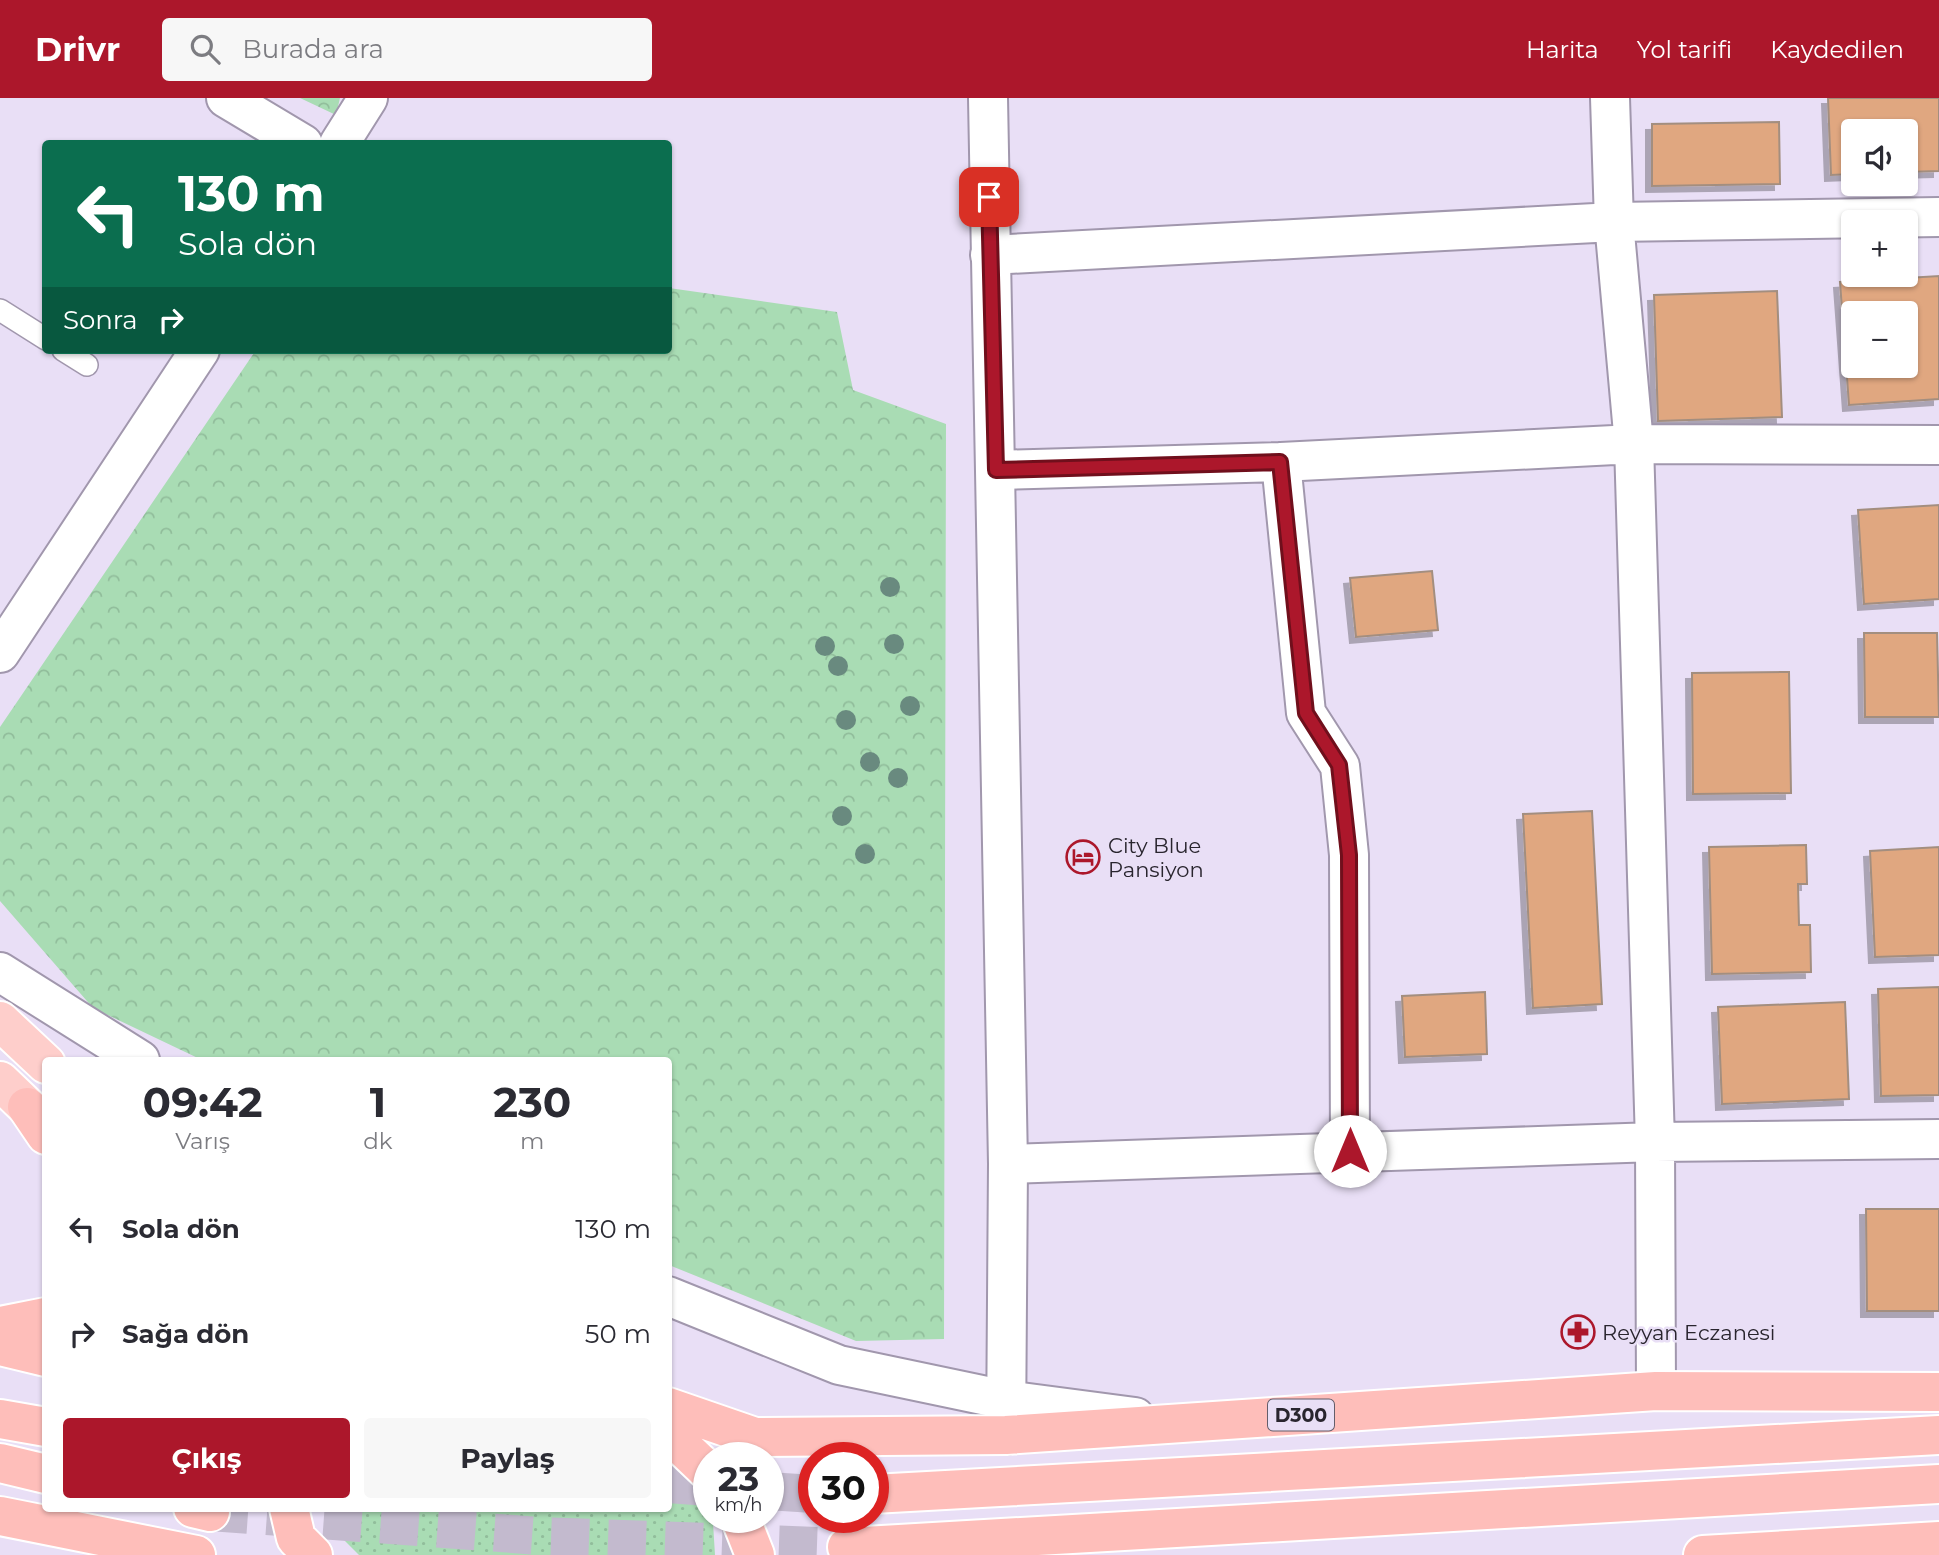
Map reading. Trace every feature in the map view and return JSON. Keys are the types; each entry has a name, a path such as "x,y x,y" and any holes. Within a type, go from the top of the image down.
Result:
{"highway":[{"path":"0,1326 42,1318"},
{"path":"0,1346 42,1356"},
{"name":"D300","path":"672,1408 755,1437 1006,1418 1182,1423 1656,1391 1939,1392"},
{"path":"0,1419 42,1426"},
{"path":"889,1493 1939,1434"},
{"path":"672,1437 693,1457"},
{"path":"0,1463 42,1473"},
{"path":"847,1547 1939,1484"},
{"path":"290,1512 296,1538 313,1555"},
{"path":"0,1516 196,1555"},
{"path":"746,1533 755,1555"},
{"path":"1703,1555 1939,1541"}],"main road":[{"path":"0,1021 42,1060"},
{"path":"0,1081 39,1122"}],"street":[{"path":"226,98 296,140"},
{"path":"342,140 368,98"},
{"path":"672,1298 839,1365 1006,1418 1008,1164 988,98"},
{"path":"1609,98 1614,222 1634,444 1655,1142 1656,1391"},
{"path":"990,255 1614,222 1939,217"},
{"path":"0,653 197,354"},
{"path":"996,470 1280,462 1634,444 1939,445"},
{"path":"1280,462 1306,713 1339,765 1348,842 1350,1151"},
{"path":"0,972 135,1057"},
{"path":"1008,1164 1655,1142 1939,1139"}],"lane":[{"path":"0,310 42,336"},
{"path":"70,354 88,365"}],"green space":[{"path":"300,98 340,98 336,115"},
{"path":"672,288 837,312 853,390 946,424 944,1339 856,1341 672,1266 672,1057 196,1057 93,1008 0,901 0,727 253,354 672,354"},
{"path":"672,1471 693,1498 693,1533 714,1533 715,1555 359,1555 343,1539 333,1512 672,1512"}],"building":[{"path":"1828,98 1939,98 1939,171 1918,172 1918,119 1841,119 1841,175 1831,175"},
{"path":"1779,122 1780,184 1652,186 1652,124"},
{"path":"1939,276 1939,399 1849,405 1847,378 1918,378 1918,301 1841,301 1840,282 1841,287 1918,287 1918,277"},
{"path":"1777,291 1782,417 1658,421 1654,295"},
{"path":"1939,505 1939,599 1864,604 1858,510"},
{"path":"1432,571 1438,630 1356,637 1350,578"},
{"path":"1864,633 1937,633 1939,717 1865,717"},
{"path":"1789,672 1791,793 1693,794 1692,673"},
{"path":"1592,811 1602,1004 1533,1008 1523,814"},
{"path":"1806,845 1807,884 1798,884 1799,925 1810,925 1811,972 1712,974 1709,847"},
{"path":"1939,847 1939,955 1875,957 1870,851"},
{"path":"1939,987 1939,1095 1881,1096 1878,989"},
{"path":"1485,992 1487,1054 1405,1057 1402,996"},
{"path":"1845,1002 1849,1099 1722,1104 1718,1007"},
{"path":"1866,1209 1939,1209 1939,1311 1867,1311"}],"tunnel":[{"path":"672,1484 693,1486"},
{"path":"784,1492 798,1493"},
{"path":"210,1512 540,1536 847,1547"}],"place":[{"name":"City Blue Pansiyon","path":"1083,857"},
{"name":"Reyyan Eczanesi","path":"1578,1332"}],"route":[{"path":"989,197 996,470 1280,462 1306,713 1339,765 1349,855 1350,1151"}]}
